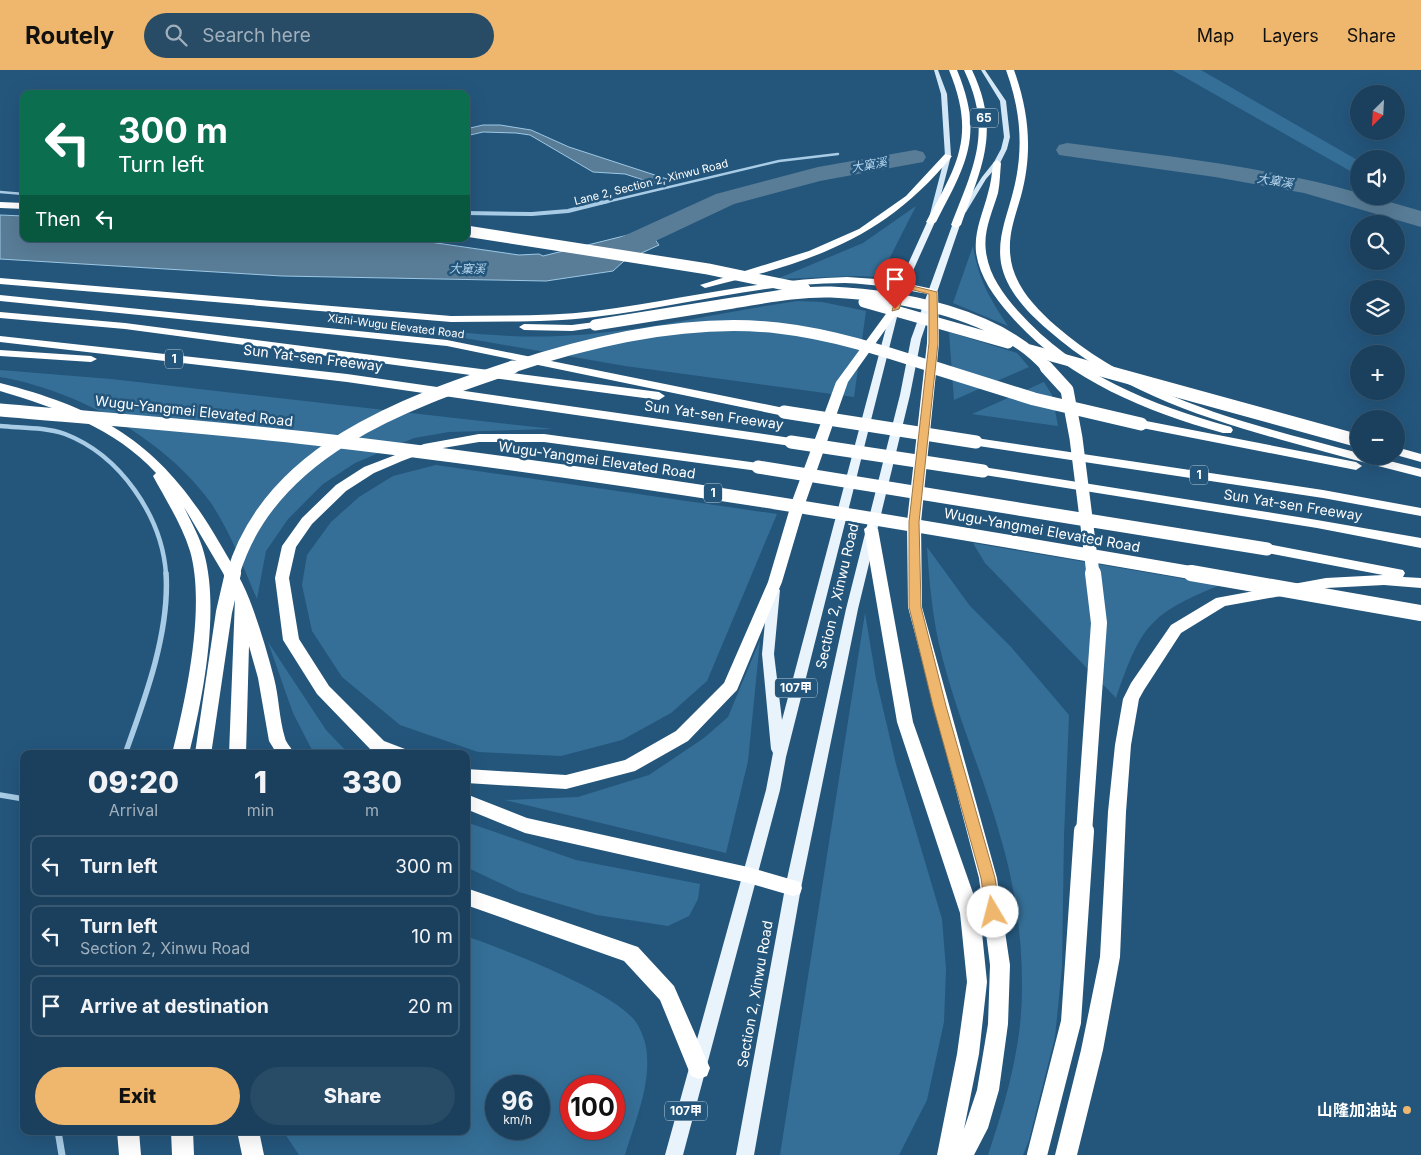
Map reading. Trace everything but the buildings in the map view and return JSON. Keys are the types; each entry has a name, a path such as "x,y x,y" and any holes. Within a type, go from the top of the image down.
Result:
{"highway":[{"name":"65","path":"931,222 961,164 966,147 968,114 962,89 954,70"},
{"name":"65","path":"956,224 977,167 985,137 982,100 968,70"},
{"path":"1010,70 1021,102 1026,132 1023,164 1004,244 1006,263 1014,285 1028,306 1056,333 1094,363 1138,388 1191,409 1421,476"},
{"path":"502,319 557,313 666,296 805,258 832,246 884,217 908,198 948,156"},
{"path":"998,163 993,190 982,226 981,252 992,286 1016,316 1046,346 1080,370 1131,398 1186,419 1252,437 1421,476"},
{"path":"0,205 20,206"},
{"path":"470,232 708,268 860,301 1350,438"},
{"path":"0,282 452,319 502,319 594,314 714,292 799,280 855,279 903,284 933,292 933,343 914,522 915,607 940,706 988,878 1000,964 998,1024 988,1090 977,1128 962,1155"},
{"path":"291,306 368,317 490,326 572,328 778,296 830,292 888,298 947,311 993,328 1036,355 1067,390 1076,438 1099,623 1071,1022 1038,1155"},
{"name":"Xizhi-Wugu Elevated Road","path":"0,298 447,343 784,412"},
{"path":"470,776 566,782 629,766 682,736 731,686 775,582 799,501 842,382 895,309"},
{"name":"Sun Yat-sen Freeway","path":"0,315 125,326 784,412 1323,494 1421,512"},
{"path":"204,750 223,617 233,573 247,536 272,498 307,467 384,416 464,383 561,353 642,335 713,327 774,328 834,337 1021,395 1141,424 1421,476"},
{"name":"Sun Yat-sen Freeway","path":"0,340 347,378 983,471 1317,524 1421,543"},
{"name":"1","path":"0,353 347,378"},
{"path":"0,387 69,409 120,434 148,455 186,496 202,522 242,598 251,622 266,678 277,741 283,750"},
{"name":"Wugu-Yangmei Elevated Road","path":"0,410 356,443 688,488 940,529 1421,613"},
{"path":"383,750 323,690 291,640 282,578 289,546 307,521 341,488 369,470 428,447 479,438 544,438 758,467 1267,549 1421,578"},
{"path":"1405,454 1421,458"},
{"path":"148,455 198,551 204,583 190,708 181,750"},
{"path":"872,529 905,722 970,913 977,982 968,1054 948,1155"},
{"path":"1066,1155 1092,1050 1110,957 1117,812 1123,745 1131,699 1176,629 1221,602 1326,583 1384,580 1421,583"},
{"path":"237,750 240,720 242,598"},
{"path":"470,803 525,825 748,875 793,888"},
{"path":"470,897 631,954 667,993 699,1068"},
{"path":"128,1135 130,1155"},
{"path":"182,1135 184,1155"},
{"path":"249,1135 253,1155"}],"main road":[{"name":"Section 2, Xinwu Road","path":"674,1155 699,1068 748,875 773,790 778,757 895,309 903,284 931,222 948,156 944,94 936,70"},
{"name":"Section 2, Xinwu Road","path":"745,1155 793,888 852,610 905,395 916,339 956,224 984,178 998,163 1007,137 1003,102 983,70"},
{"path":"775,582 768,654 778,757"}],"street":[{"name":"Lane 2, Section 2, Xinwu Road","path":"470,213 532,214 568,211 734,171 779,162 838,154"},
{"path":"0,192 20,194"},
{"path":"0,426 62,433 90,446 112,464 131,485 149,512 163,545 168,585 166,622 126,750"},
{"path":"0,795 20,798"},
{"path":"59,1135 62,1155"}],"shaded area":[{"path":"1172,70 1201,70 1350,156 1350,171"},
{"path":"916,206 880,277 777,279 863,243"},
{"path":"973,246 978,269 986,288 1008,326 953,303"},
{"path":"798,301 822,302 866,311 854,397 625,366 385,324 494,335 560,336 650,327"},
{"path":"949,332 1017,353 1029,367 954,400"},
{"path":"0,370 111,379 553,429 449,432 414,438 355,463 323,484 288,519 266,551 257,599 218,514 192,480 169,458 144,438 117,421 59,393 0,377"},
{"path":"1044,382 1052,395 1058,426 972,414"},
{"path":"436,465 777,514 707,681 671,713 622,740 561,756 478,752 400,725 342,677 312,631 302,585 307,555 331,522 359,497 393,476"},
{"path":"973,543 1220,585 1177,605 1151,625 1141,638 1133,654 1116,698 985,563"},
{"path":"927,547 970,606 1011,647 1069,715 1064,836 1062,967 1055,1037 1029,1140 1023,1155 988,1155 1005,1101 1017,1046 1022,997 1018,919 1009,869 996,821 953,695 939,644 931,596"},
{"path":"865,613 876,679 896,764 942,919 946,969 944,1022 927,1100 899,1155 780,1155"},
{"path":"760,640 748,761 726,853 505,800 578,797 649,775 704,738 728,717"},
{"path":"268,642 326,730 345,750 312,750 293,713"},
{"path":"470,823 576,860 700,884 698,899 689,916 668,926 597,915 519,892 470,869"},
{"path":"470,938 531,961 582,985 624,1010 636,1022 645,1044 647,1074 642,1102 625,1155 299,1155 286,1135 470,1135"}],"water":[{"path":"483,125 500,125 531,130 569,147 667,179 656,184 625,174 593,172 530,135 483,132 470,135 470,128"},
{"path":"0,215 20,216 20,242 430,242 519,255 539,254 543,256 636,233 651,234 659,245 624,261 613,271 546,281 282,276 0,259"}],"waterway":[{"name":"大窠溪","path":"1067,150 1215,170 1307,186 1421,219"},
{"name":"大窠溪","path":"602,256 725,199 818,174 915,157"}],"place":[{"name":"山隆加油站","path":"1407,1110"}],"route":[{"path":"895,309 903,284 933,292 933,343 914,522 915,607 940,706 988,878 993,912"}]}
